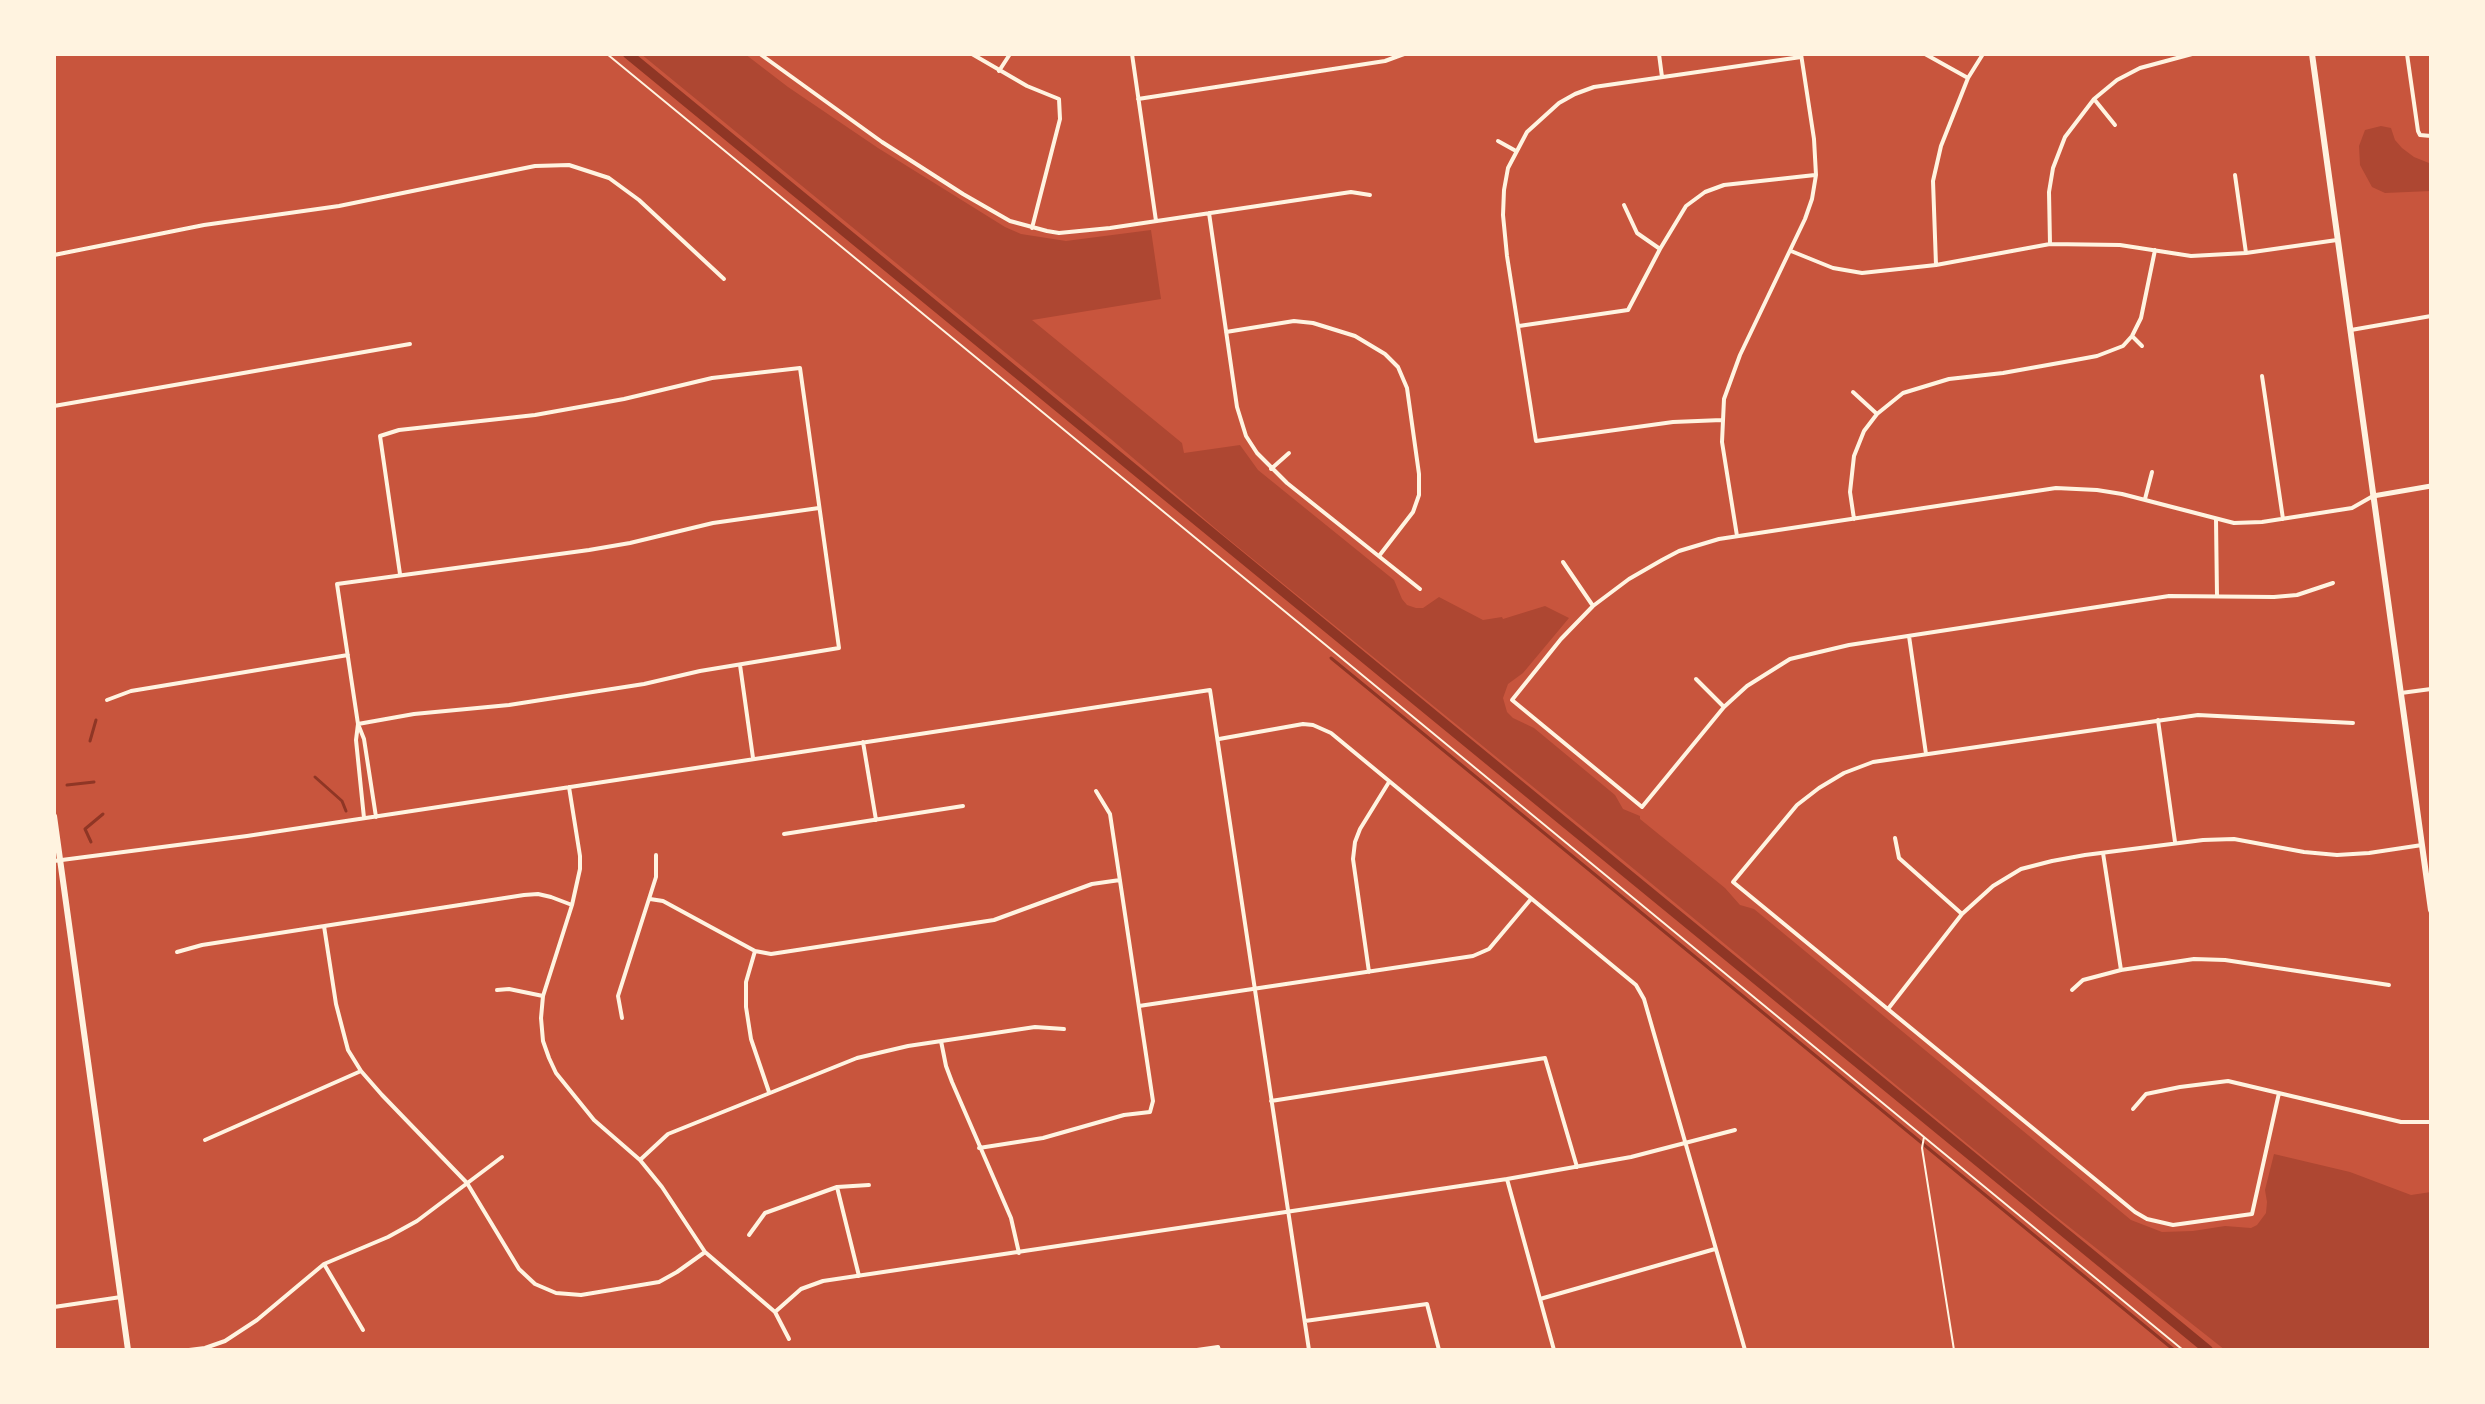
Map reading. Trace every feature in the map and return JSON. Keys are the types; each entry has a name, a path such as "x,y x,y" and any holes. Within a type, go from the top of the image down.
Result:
{"main road":[{"path":"2312,54 2431,910"},
{"path":"54,816 57,861 128,1350"}],"street":[{"path":"760,54 882,142 963,194 1010,221 1032,228 1059,233 1351,192 1370,195"},
{"path":"972,54 1027,86 1059,99 1060,119 1032,228"},
{"path":"999,71 1010,54"},
{"path":"1132,54 1156,221"},
{"path":"1138,99 1385,61 1404,54"},
{"path":"1659,54 1662,77"},
{"path":"1924,54 1968,78"},
{"path":"1936,265 1933,181 1941,146 1968,78 1983,54"},
{"path":"2050,244 2049,192 2053,168 2065,137 2094,99 2117,80 2140,68 2192,54"},
{"path":"2407,54 2420,135 2431,136"},
{"path":"1722,420 1673,422 1536,441 1503,215 1508,168 1527,132 1542,116 1575,94 1594,87 1801,55 1814,139 1816,175 1812,199 1791,251 1730,380 1722,420 1722,442 1737,536"},
{"path":"2094,99 2115,125"},
{"path":"1498,141 1516,151"},
{"path":"54,255 204,225 339,206 535,166 569,165 609,178 632,194 724,279"},
{"path":"1519,326 1628,310 1686,206 1705,192 1724,185 1816,175"},
{"path":"2235,175 2246,253"},
{"path":"1624,205 1637,233 1660,249"},
{"path":"1209,213 1240,422 1246,436 1271,469 1420,588"},
{"path":"1791,251 1833,268 1862,273 1936,265 2050,244 2120,245 2191,256 2246,253 2337,240"},
{"path":"1854,519 1851,492 1854,456 1864,431 1877,414 1903,393 1949,379 2002,373 2097,356 2123,346 2132,336 2141,318 2155,250"},
{"path":"2350,330 2431,316"},
{"path":"1226,332 1294,321 1312,323 1355,336 1385,354 1398,367 1407,388 1419,474 1419,495 1413,512 1379,556"},
{"path":"2132,336 2142,346"},
{"path":"54,406 410,344"},
{"path":"358,724 414,714 509,705 644,684 839,648 800,368 712,378 624,399 557,411 399,430 380,436 400,574"},
{"path":"2262,376 2283,519"},
{"path":"1853,392 1877,414"},
{"path":"1271,469 1289,453"},
{"path":"2145,499 2152,472"},
{"path":"2333,583 2297,595 2248,598 2169,596 1849,645 1790,659 1748,686 1724,707 1642,807 1512,700 1561,639 1593,606 1629,579 1679,551 1702,543 2056,488 2097,490 2145,499 2234,523 2283,519 2352,508 2373,496 2431,486"},
{"path":"376,816 364,739 358,724 337,584 589,550 630,543 713,523 819,508"},
{"path":"2216,519 2217,596"},
{"path":"1563,562 1593,606"},
{"path":"1909,636 1926,754"},
{"path":"107,700 131,691 348,656"},
{"path":"740,665 753,758"},
{"path":"1696,679 1724,707"},
{"path":"2401,693 2431,689"},
{"path":"57,861 248,836 1210,690 1309,1350"},
{"path":"2279,1092 2252,1214 2173,1225 2160,1223 2135,1212 1733,882 1797,805 1819,788 1845,773 1873,762 2158,720 2219,715 2354,723"},
{"path":"2158,720 2175,842"},
{"path":"358,724 356,740 364,818"},
{"path":"1219,738 1294,725 1313,725 1331,733 1640,990 1745,1350"},
{"path":"863,742 876,820"},
{"path":"1369,972 1353,859 1360,829 1389,782"},
{"path":"569,787 580,856 577,886 543,996 541,1018 543,1041 556,1073 594,1119 640,1160 662,1187 705,1252 775,1312 789,1339"},
{"path":"980,1148 1043,1138 1124,1115 1150,1112 1153,1101 1110,814 1096,791"},
{"path":"784,834 963,806"},
{"path":"1895,838 1899,858 1962,914"},
{"path":"1888,1009 1962,914 1993,886 2020,869 2052,861 2175,842 2234,839 2304,852 2337,855 2422,845"},
{"path":"2103,853 2121,970"},
{"path":"622,1018 618,996 656,877 656,855"},
{"path":"650,899 663,901 682,910 755,951 771,954 994,920 1092,884 1120,880"},
{"path":"177,952 202,945 524,895 538,894 572,905"},
{"path":"1139,1006 1369,972 1482,952 1489,948 1531,899"},
{"path":"324,926 342,1033 348,1050 361,1071 467,1183 519,1269 535,1284 556,1293 581,1295 659,1282 705,1252"},
{"path":"755,951 746,982 746,1007 751,1039 770,1092"},
{"path":"2072,990 2082,980 2121,970 2194,959 2224,960 2389,985"},
{"path":"497,990 509,989 543,996"},
{"path":"640,1160 668,1134 857,1058 941,1041 1035,1028 1064,1029"},
{"path":"941,1041 949,1074 1009,1212 1019,1252"},
{"path":"1271,1101 1545,1058 1577,1167"},
{"path":"205,1140 361,1071"},
{"path":"2133,1109 2146,1094 2228,1081 2401,1122 2431,1122"},
{"path":"775,1312 809,1285 1507,1179 1686,1144 1735,1130"},
{"path":"189,1350 205,1348 225,1341 257,1320 324,1264 388,1237 417,1221 502,1157"},
{"path":"1507,1179 1554,1350"},
{"path":"749,1235 765,1213 837,1187 868,1185"},
{"path":"837,1187 859,1276"},
{"path":"1540,1299 1715,1249"},
{"path":"324,1264 363,1330"},
{"path":"54,1307 121,1297"},
{"path":"1305,1322 1427,1304 1439,1350"},
{"path":"1197,1350 1218,1348"}],"lane":[{"path":"608,54 2183,1350"},
{"path":"1924,1139 1922,1148 1954,1350"}],"shaded area":[{"path":"641,54 745,54 788,87 878,148 1005,227 1021,234 1066,241 1151,230 1161,299 1032,320 1182,443 1184,453 1240,445 1258,470 1394,580 1407,605 1423,608 1439,597 1483,620 1502,617 1503,619 1545,606 1569,618 1523,673 1508,684 1503,698 1507,712 1513,718 1534,728 1615,795 1623,809 1640,816 1640,819 1725,888 1740,905 1754,909 2131,1220 2162,1232 2193,1231 2225,1226 2251,1228 2257,1225 2266,1213 2265,1190 2274,1154 2350,1172 2411,1195 2431,1192 2431,1350 2225,1350 2044,1207 1222,534 1112,440"},
{"path":"2381,126 2391,128 2395,140 2402,148 2414,157 2429,163 2431,191 2385,193 2372,187 2360,165 2359,146 2365,130"}],"waterway":[{"path":"628,54 2208,1350"},
{"path":"1331,658 2174,1350"},
{"path":"90,741 96,720"},
{"path":"315,777 342,801 346,811"},
{"path":"67,785 94,782"},
{"path":"91,842 85,829 103,814"}]}
